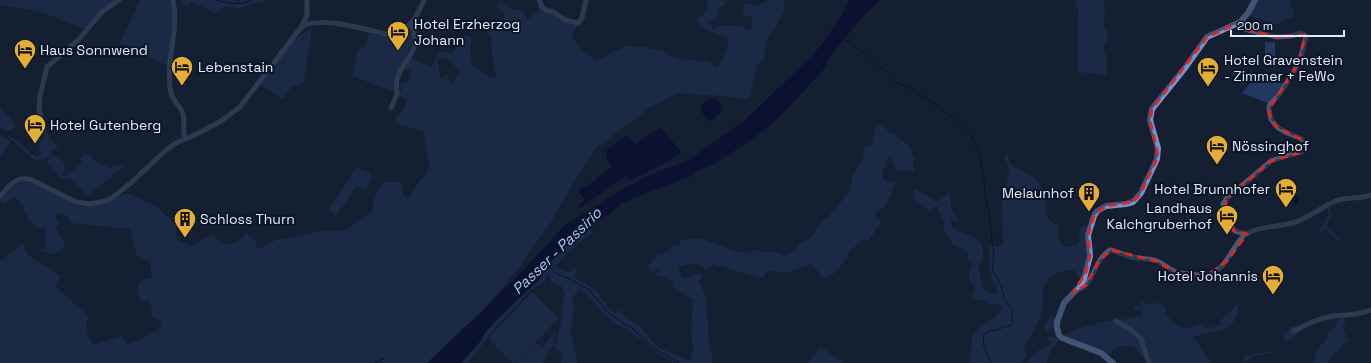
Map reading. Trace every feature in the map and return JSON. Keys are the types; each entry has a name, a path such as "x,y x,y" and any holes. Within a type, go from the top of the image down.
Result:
{"main road":[{"path":"1113,363 1101,353 1062,338 1056,328 1064,303 1079,287 1084,279 1090,256 1088,235 1097,211 1106,206 1133,202 1141,193 1157,159 1158,148 1150,120 1152,109 1185,68 1207,37 1236,24 1248,13 1255,0"}],"street":[{"path":"42,124 39,108 40,96 47,68 79,38 102,12 119,0"},
{"path":"173,0 175,18 169,70 170,86 173,99 184,115 183,140"},
{"path":"0,197 13,182 25,178 76,202 90,204 105,201 119,193 165,151 221,121 240,107 306,19 307,0"},
{"path":"296,33 306,24 328,22 386,34 393,34 411,25 415,20 424,0"},
{"path":"539,0 542,7 548,11 552,11 565,20 578,23 582,18 586,0"},
{"path":"306,19 314,24"},
{"path":"1236,24 1240,28 1277,37 1291,36 1301,33 1305,35 1306,38 1299,63 1279,95 1270,104 1268,109 1271,119 1277,127 1287,134 1304,141 1307,143 1307,146 1299,153 1271,161 1226,199 1223,204 1226,214 1234,229 1247,234"},
{"path":"390,108 396,95 397,80 402,68 412,54 414,32 411,25"},
{"path":"1073,293 1086,285 1099,262 1110,250 1136,258 1156,261 1177,272 1206,275 1217,270 1227,261 1240,240 1247,234 1265,228 1299,222 1338,200 1349,197 1359,198 1371,195"},
{"path":"1294,331 1303,326 1332,316 1356,315 1371,310"},
{"path":"1116,321 1131,330 1141,339 1149,363"}],"highlighted area":[{"path":"1236,24 1240,28 1277,37 1305,35 1299,63 1269,109 1271,119 1277,127 1304,141 1307,146 1299,153 1271,161 1226,199 1226,214 1234,231 1247,234 1227,261 1210,274 1201,275 1177,273 1156,261 1111,250 1099,261 1086,285 1073,293 1086,272 1090,256 1088,235 1094,216 1106,206 1133,202 1141,193 1158,156 1150,120 1152,109 1207,37"}],"shaded area":[{"path":"0,0 119,0 109,7 87,30 44,13 0,4"},
{"path":"140,0 173,0 175,9 170,68 164,63 160,63 120,43"},
{"path":"182,0 235,0 237,2 241,0 270,0 250,4 240,8 224,7 216,13 192,2 188,6 181,4"},
{"path":"500,0 512,9 523,11 527,19 537,13 541,6 560,17 580,22 573,32 572,39 583,51 596,61 626,46 646,47 648,49 664,51 667,55 681,59 709,61 715,67 720,65 729,43 727,38 706,29 697,19 706,12 708,0 728,1 719,9 717,17 709,23 714,29 718,26 742,26 747,31 751,30 753,17 744,15 744,3 758,6 769,0 784,0 785,2 783,13 768,37 765,48 765,59 757,65 750,97 743,100 725,96 677,93 648,109 596,148 551,222 517,270 483,310 427,363 0,363 0,262 25,241 24,246 28,255 60,276 56,287 88,316 86,331 94,345 122,336 127,344 145,337 162,326 157,318 153,318 151,305 148,300 142,301 137,293 138,285 141,280 152,278 150,262 136,254 132,234 129,229 72,223 69,218 61,214 55,214 59,224 56,227 65,244 60,251 52,253 44,252 37,248 45,250 45,228 35,227 29,220 22,204 15,198 5,204 0,201 14,185 29,181 59,196 101,204 128,193 157,207 176,225 176,239 191,246 212,235 226,245 238,242 246,233 255,240 257,250 276,240 323,231 346,230 372,212 377,190 384,183 401,182 403,195 409,199 418,183 427,173 429,166 423,131 398,124 395,119 403,111 407,99 399,96 399,92 402,90 399,84 409,81 411,71 404,68 411,58 431,67 440,51 452,54 465,35 471,37 470,52 473,67 491,77 497,77 493,63 489,27 504,24 505,14 497,7","holes":["440,57 451,60 459,72 452,84 447,75 440,79 437,61"]},
{"path":"1076,0 1104,0 1105,11 1103,24 1108,36 1107,42 1103,49 1108,61 1106,75 1078,72 1078,5 1075,11"},
{"path":"1258,0 1290,0 1294,16 1272,26 1272,22 1255,18 1250,15"},
{"path":"312,28 304,82 297,86 292,86 283,99 260,84 294,39"},
{"path":"409,29 413,37 412,44 402,65 395,92 355,77 352,78 358,51 365,46 369,33 390,35"},
{"path":"1265,42 1275,42 1275,61 1265,61"},
{"path":"1250,83 1284,83 1278,93 1268,103 1241,94"},
{"path":"0,107 16,126 9,131 0,128"},
{"path":"879,125 885,128 892,135 894,134 909,146 915,160 913,162 914,172 900,170 896,171 892,163 891,155 889,155 882,178 888,182 895,182 887,203 877,211 874,217 881,222 868,241 864,239 848,252 849,256 833,274 823,279 811,264 784,273 767,271 764,277 760,278 713,264 704,271 703,266 693,263 678,267 680,275 684,279 703,273 699,280 706,298 712,363 673,363 662,355 656,353 641,338 618,325 601,311 589,296 581,290 575,294 572,299 574,309 570,334 572,336 577,363 561,363 563,353 555,349 563,313 562,303 565,294 563,292 563,287 551,283 549,273 544,281 529,292 496,327 468,363 461,363 479,343 492,324 540,279 546,268 567,246 589,228 593,233 572,248 555,267 570,273 575,267 577,271 574,277 595,290 615,314 619,309 625,318 640,326 657,347 690,361 693,350 691,333 693,299 671,286 673,283 664,277 657,276 656,273 660,270 660,267 653,273 648,266 659,253 661,256 674,246 680,245 680,241 699,238 734,251 752,253 752,251 781,253 782,256 790,254 800,243 810,238 825,218 828,219 831,216 830,212 834,210 850,191 853,175 862,161 865,146 869,147 871,145 876,128"},
{"path":"44,128 54,144 59,146 50,152 53,155 43,160 41,159 36,161 7,136 8,135 30,151 29,153 38,157 42,151 38,148 45,135 39,131"},
{"path":"0,135 11,141 1,156 0,155"},
{"path":"1007,153 1010,164 1035,178 1047,196 1046,214 1050,221 1059,227 1057,237 1064,247 1076,245 1079,242 1080,227 1083,227 1083,224 1090,228 1089,250 1082,279 1078,277 1075,271 1066,270 1052,276 1045,284 1041,315 1024,346 1027,356 1021,363 970,363 972,336 979,328 985,325 1003,309 1000,304 990,305 984,301 973,299 972,293 975,288 970,280 969,271 973,262 969,261 966,250 953,245 944,229 944,222 936,206 929,210 916,200 913,195 915,189 937,202 950,193 952,210 958,218 957,222 950,219 951,224 956,230 973,237 982,243 983,257 979,267 982,286 991,294 998,293 997,286 991,278 988,247 1003,246 1002,201 1009,172 1005,157"},
{"path":"84,154 93,156 92,159 111,169 114,164 116,167 127,164 87,196 75,182 67,178 61,178 46,162 54,156 65,163 63,175 65,176 83,163 80,160"},
{"path":"356,168 368,172 372,177 366,191 357,185 336,216 328,210"},
{"path":"1329,204 1332,215 1326,225 1339,239 1337,240 1325,228 1320,233 1319,232 1329,214 1326,206"},
{"path":"532,292 559,318 515,363 513,363 489,339"},
{"path":"1141,300 1149,304 1159,303 1162,305 1167,309 1166,315 1175,324 1182,328 1202,323 1205,328 1210,328 1221,325 1220,321 1242,300 1238,306 1237,316 1228,327 1217,332 1193,337 1211,363 1149,363 1133,346 1117,346 1106,357 1062,338 1052,349 1047,363 1027,363 1041,349 1053,343 1050,342 1048,337 1055,337 1059,335 1062,337 1069,332 1086,326 1142,315 1141,309 1135,310 1134,306 1140,306"},
{"path":"1050,316 1059,317 1056,325 1046,332 1045,326"},
{"path":"1339,316 1344,316 1346,325 1343,326 1343,330 1349,341 1343,344 1327,363 1314,363 1316,359 1314,356 1327,339 1327,335 1335,327"},
{"path":"1291,327 1295,327 1298,334 1285,344 1284,333 1288,332"},
{"path":"556,332 553,345 547,352 542,347"},
{"path":"536,343 549,354 543,363 516,363"},
{"path":"820,347 842,361 843,363 808,363"},
{"path":"1271,351 1271,353 1254,356 1244,363 1243,356"}],"water":[{"name":"Passer - Passirio","path":"850,0 881,0 864,15 844,39 828,59 825,68 767,128 713,165 696,171 692,176 622,202 609,215 605,215 599,219 559,253 547,266 540,279 492,324 479,343 461,363 427,363 529,264 564,226 611,196 647,176 689,160 746,119 811,57 838,21"},
{"path":"716,98 723,109 717,117 708,121 700,107 706,100"},
{"path":"660,127 682,153 629,181 626,176 580,208 578,206 585,200 578,191 585,185 586,187 612,166 607,159 606,151 627,135 635,145"},
{"path":"1297,195 1298,205 1293,201 1287,201 1286,199"}],"waterway":[{"path":"215,0 230,3 248,2 253,0"},
{"path":"844,39 859,49 888,73 896,82 912,89 953,118 972,137 979,153 986,202 989,212 994,255 992,268 1000,283 1005,300 1012,309 1013,320 1012,325 985,333 983,341 991,363"},
{"name":"Passer - Passirio","path":"547,264 557,274 568,278 589,290 609,313 622,323 634,329 652,347 679,363"},
{"path":"375,363 385,358"}],"place":[{"name":"Hotel Erzherzog Johann","path":"398,52"},
{"name":"Haus Sonnwend","path":"25,70"},
{"name":"Lebenstain","path":"182,86"},
{"name":"Hotel Gravenstein - Zimmer + FeWo","path":"1208,88"},
{"name":"Hotel Gutenberg","path":"35,144"},
{"name":"Nössinghof","path":"1217,166"},
{"name":"Hotel Brunnhofer","path":"1286,208"},
{"name":"Melaunhof","path":"1089,212"},
{"name":"Landhaus Kalchgruberhof","path":"1227,236"},
{"name":"Schloss Thurn","path":"185,238"},
{"name":"Hotel Johannis","path":"1273,296"}]}
